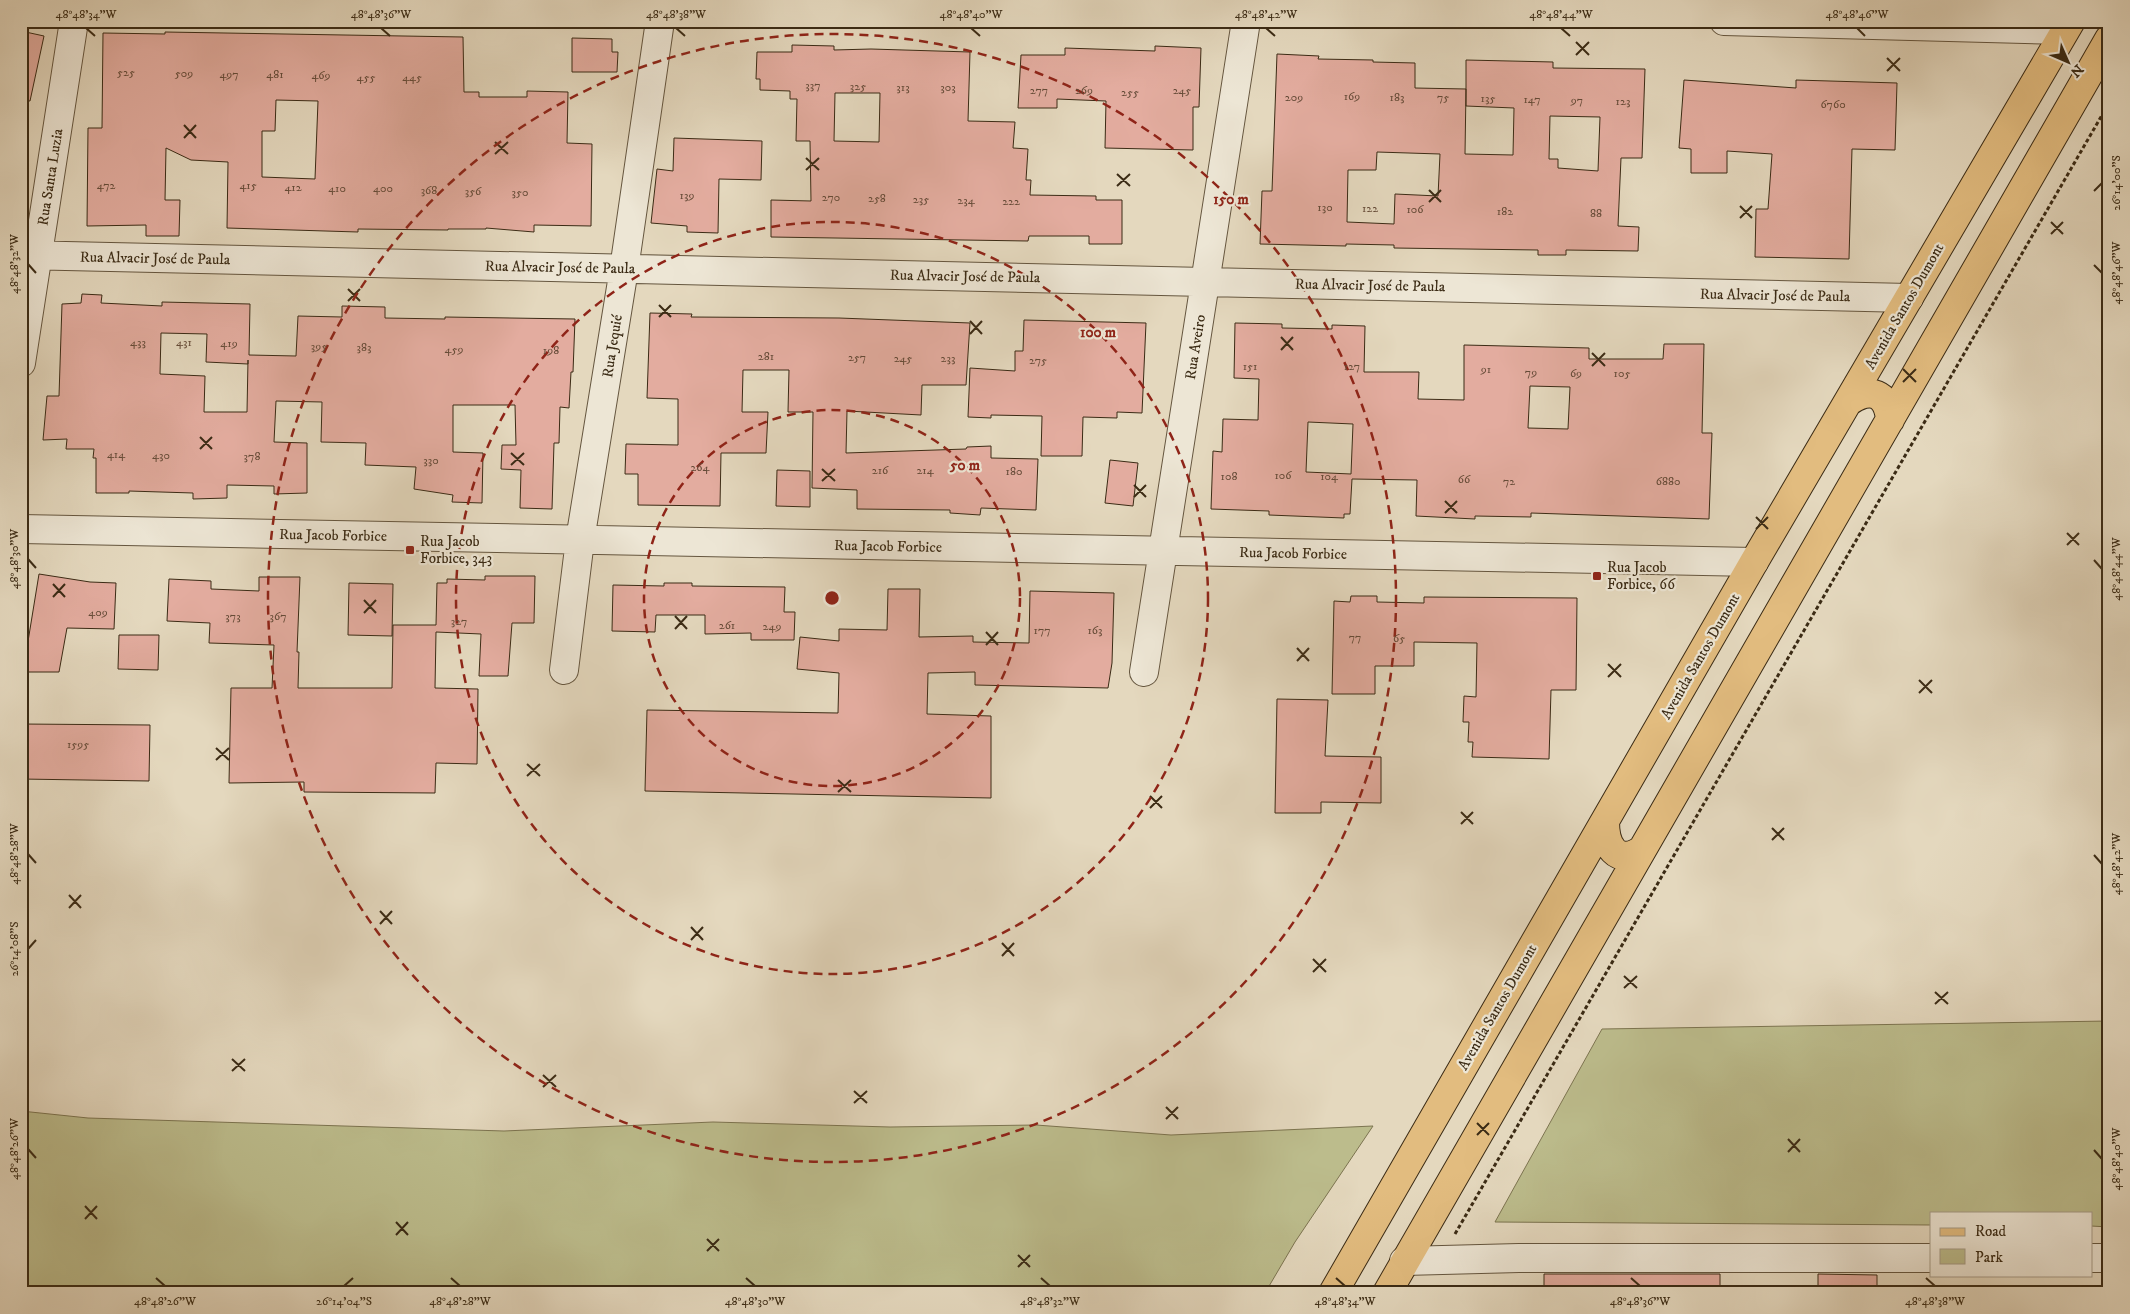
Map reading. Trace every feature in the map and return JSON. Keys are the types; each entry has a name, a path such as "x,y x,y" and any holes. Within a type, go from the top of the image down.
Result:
{"main road":[{"name":"Avenida Santos Dumont","path":"1332,1293 1754,562 2068,26"},
{"path":"1387,1293 2109,39"},
{"path":"1848,402 1858,394 1870,393 1882,398 1889,408 1890,420"},
{"path":"1605,821 1605,834 1609,846 1619,855 1632,856 1642,850"}],"street":[{"name":"Rua Santa Luzia","path":"21,362 30,255 74,21"},
{"name":"Rua Jequié","path":"564,670 580,540 624,269 660,21"},
{"name":"Rua Aveiro","path":"1144,672 1246,21"},
{"path":"1724,21 2068,26"},
{"name":"Rua Alvacir José de Paula","path":"30,255 1909,298"},
{"name":"Rua Jacob Forbice","path":"21,529 1754,562"},
{"path":"1404,1261 1519,1258 1930,1258"},
{"path":"2092,1258 2109,1258"}],"path":[{"path":"1440,1260 2109,103"}],"green space":[{"path":"2109,1021 2109,1227 2092,1226 2092,1212 1930,1212 1930,1225 1495,1222 1602,1029"},
{"path":"21,1111 88,1118 504,1131 713,1122 890,1127 1036,1125 1171,1135 1373,1126 1295,1242 1265,1293 21,1293"}],"building":[{"path":"21,31 44,36 30,101 21,100"},
{"path":"165,32 463,37 464,92 479,92 479,97 527,97 527,91 568,92 567,143 592,144 591,226 534,225 534,232 486,228 448,230 358,229 358,232 227,228 228,162 191,160 166,148 165,200 180,200 179,236 146,236 146,225 87,226 88,128 102,128 103,33 165,34","holes":["276,100 318,101 315,179 262,177 262,131 275,131"]},
{"path":"572,38 612,39 612,52 618,52 617,72 572,72"},
{"path":"792,45 834,46 834,50 871,49 970,52 968,121 1015,122 1013,148 1028,149 1026,180 1031,180 1030,195 1096,196 1096,200 1122,200 1122,244 1089,244 1089,236 1029,236 1028,241 771,237 771,200 811,201 810,141 796,141 797,99 790,99 790,91 760,90 760,79 756,79 757,52 792,52","holes":["835,93 880,93 879,142 834,141"]},
{"path":"1155,46 1201,48 1199,107 1193,107 1193,150 1105,148 1106,101 1057,99 1057,108 1018,108 1021,55 1065,55 1065,48 1155,51"},
{"path":"1277,54 1319,56 1318,59 1415,63 1415,88 1466,89 1466,60 1553,62 1553,68 1645,69 1642,158 1621,158 1618,226 1639,227 1638,251 1566,250 1566,255 1538,255 1538,250 1394,248 1394,245 1260,244 1262,191 1272,191","holes":["1466,89 1466,106 1514,108 1513,155 1465,154","1550,116 1600,117 1598,171 1558,168 1558,159 1549,159","1377,152 1440,154 1438,196 1395,194 1394,224 1347,222 1348,170 1376,170"]},
{"path":"1684,80 1796,88 1796,80 1897,83 1895,150 1852,149 1849,259 1755,257 1756,209 1768,209 1772,154 1727,151 1727,173 1691,173 1691,149 1679,148"},
{"path":"674,138 762,141 761,180 719,179 718,233 687,232 687,226 651,223 657,169 673,171"},
{"path":"82,294 102,295 101,303 162,306 162,302 250,304 249,355 296,356 298,316 342,317 342,306 385,307 385,318 575,319 573,372 571,372 569,408 560,407 559,443 554,443 552,509 520,508 521,470 501,469 502,445 516,445 515,405 453,405 453,452 483,453 482,503 452,502 453,495 414,489 416,467 365,465 366,443 321,442 322,402 276,401 274,442 307,443 307,493 274,494 274,486 227,485 227,498 193,499 193,493 129,491 129,493 96,493 96,458 93,458 94,449 66,449 67,439 43,440 47,396 59,396 62,304 81,303","holes":["161,333 207,334 206,362 248,364 247,412 204,412 205,376 160,374"]},
{"path":"650,313 692,314 691,317 839,318 970,323 966,385 922,385 921,415 847,411 846,453 966,449 967,447 991,446 991,458 1038,459 1036,510 981,508 980,515 950,513 950,510 857,509 857,490 812,488 813,412 788,412 789,370 743,370 742,412 768,412 766,453 721,453 720,506 638,505 638,474 625,474 626,444 678,445 678,399 647,398"},
{"path":"1024,320 1146,323 1142,413 1117,412 1117,418 1083,417 1082,456 1041,456 1042,416 991,415 991,418 968,417 970,368 1015,371 1015,351 1023,351"},
{"path":"1235,323 1282,324 1282,328 1332,329 1332,325 1365,326 1364,372 1419,372 1418,399 1464,400 1464,345 1589,348 1589,359 1663,359 1664,344 1704,344 1702,433 1712,433 1709,519 1531,513 1531,517 1475,516 1475,519 1416,516 1417,480 1352,479 1350,514 1344,514 1344,518 1269,515 1269,511 1211,509 1213,451 1222,452 1223,419 1258,420 1259,379 1234,378","holes":["1530,386 1570,387 1568,429 1528,428","1308,422 1353,424 1351,474 1306,472"]},
{"path":"1110,460 1138,463 1133,506 1105,503"},
{"path":"777,470 810,471 810,507 776,506"},
{"path":"39,574 90,582 116,583 114,629 67,628 59,672 23,672"},
{"path":"485,576 535,576 534,623 512,623 508,676 479,676 481,634 436,632 435,688 478,689 477,764 436,763 435,793 304,792 304,782 229,783 231,688 272,688 274,645 209,643 210,623 167,621 169,579 211,581 211,589 259,591 259,577 300,577 297,652 299,652 298,688 392,688 393,625 436,625 437,583 447,583 447,579 485,580"},
{"path":"349,583 393,584 392,636 348,635"},
{"path":"664,583 692,583 692,586 785,587 784,612 795,612 794,640 751,640 751,633 705,634 705,615 656,615 655,632 612,631 613,585 664,586"},
{"path":"888,589 920,589 919,637 973,636 973,642 1029,643 1030,591 1114,593 1112,663 1108,688 975,685 975,672 928,673 927,714 991,716 991,798 645,791 647,710 838,713 839,673 797,669 800,637 839,641 839,629 887,630"},
{"path":"1351,596 1377,596 1377,602 1424,603 1424,597 1577,598 1576,690 1551,690 1549,759 1472,757 1473,742 1468,742 1469,722 1463,722 1464,696 1476,697 1477,643 1414,642 1414,666 1375,666 1375,694 1332,694 1334,601 1350,602"},
{"path":"119,635 159,635 158,670 118,669"},
{"path":"1277,699 1328,700 1325,756 1381,757 1381,803 1321,802 1321,813 1275,813"},
{"path":"21,724 150,725 149,781 21,779"},
{"path":"1544,1274 1720,1274 1720,1293 1544,1293"},
{"path":"1818,1274 1877,1275 1877,1293 1818,1293"}],"place":[{"name":"Rua Jacob Forbice, 343","path":"410,550"},
{"name":"Rua Jacob Forbice, 66","path":"1597,576"}]}
